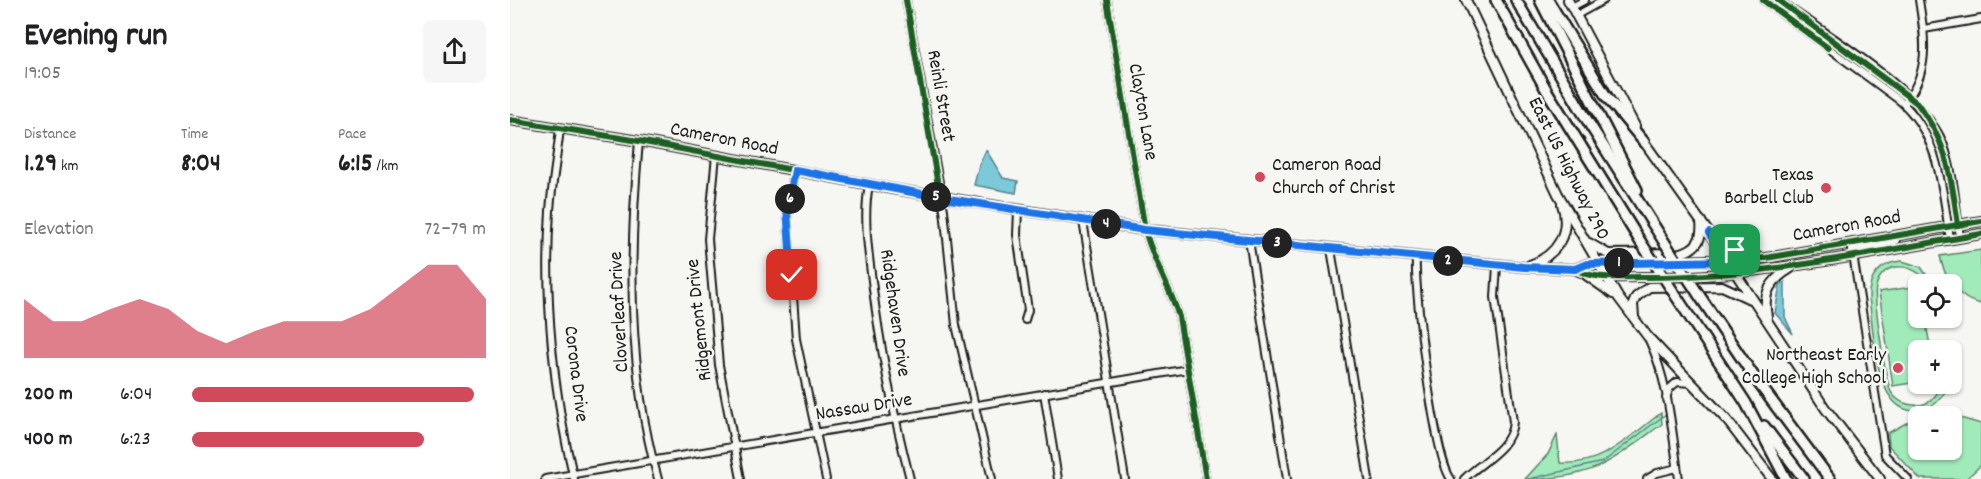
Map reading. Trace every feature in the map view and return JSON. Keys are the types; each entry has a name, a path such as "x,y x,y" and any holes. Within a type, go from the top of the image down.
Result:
{"highway":[{"path":"1496,0 1564,119 1640,241 1746,403 1804,479"},
{"path":"1516,0 1590,126 1699,295 1756,381 1830,479"},
{"path":"1540,0 1631,175 1648,215"},
{"path":"1548,0 1606,96 1644,142"},
{"path":"1746,403 1786,479"}],"main road":[{"name":"East US Highway 290","path":"1466,0 1558,194 1605,277 1648,337 1730,423 1772,479"},
{"path":"1570,4 1644,142 1701,221 1843,434 1880,479"},
{"name":"Cameron Road","path":"510,120 639,141 869,185 1145,230 1524,267 1575,269 1598,264 1766,258 1981,221"},
{"path":"1524,267 1550,255 1561,240 1565,223 1558,194"},
{"path":"1585,241 1608,254 1681,253 1692,249 1699,241 1701,221"},
{"path":"1709,233 1733,249 1766,258"},
{"name":"Cameron Road","path":"1575,269 1585,274 1605,277 1736,273 1981,234"},
{"path":"1853,255 1855,249 1894,241 1900,235"},
{"path":"1769,324 1765,309 1766,292 1776,278 1794,265"},
{"path":"1585,274 1618,297"},
{"path":"1635,321 1633,304 1639,293 1649,287 1722,286 1738,291 1755,303"}],"street":[{"name":"Reinli Street","path":"906,0 944,210 956,326 992,479"},
{"name":"Clayton Lane","path":"1107,0 1145,230 1157,266 1174,301 1206,479"},
{"path":"1570,4 1585,0"},
{"path":"1577,15 1604,0"},
{"path":"1763,0 1904,104 1925,129 1935,153 1950,240"},
{"path":"1778,0 1910,96 1932,123 1943,143 1950,169 1960,238"},
{"path":"1904,104 1923,73 1925,60 1924,28 1919,0"},
{"path":"1924,28 1981,19"},
{"name":"Corona Drive","path":"560,129 550,210 549,259 556,370 573,476"},
{"name":"Cloverleaf Drive","path":"639,141 632,224 633,319 653,461 658,479"},
{"name":"Ridgemont Drive","path":"716,155 708,239 719,365 741,479"},
{"path":"795,170 787,210 796,339 814,432 826,479"},
{"name":"Ridgehaven Drive","path":"869,185 867,198 869,255 877,332 910,479"},
{"path":"1018,210 1017,235 1028,310 1025,320"},
{"path":"1083,221 1125,479"},
{"path":"1249,240 1287,479"},
{"path":"1331,249 1369,479"},
{"path":"1853,255 1885,454 1908,479"},
{"path":"1416,258 1415,281 1435,415 1442,459 1451,479"},
{"path":"1464,479 1478,465 1504,446 1513,434 1514,422 1495,297 1497,265"},
{"path":"1648,337 1658,360 1679,479"},
{"name":"Nassau Drive","path":"544,479 573,476 814,432 974,407 1188,369"},
{"path":"1666,399 1677,382 1692,382"},
{"path":"1044,393 1058,479"},
{"path":"1647,479 1657,473 1677,468"}],"green space":[{"path":"1981,250 1981,304 1962,296 1962,274 1946,274 1940,256"},
{"path":"1902,261 1921,267 1926,274 1919,274 1908,268 1892,268 1885,272 1876,287 1876,307 1889,385 1895,397 1908,404 1924,404 1936,394 1944,394 1932,406 1908,406 1908,409 1900,407 1890,397 1878,366 1869,290 1877,272 1895,262"},
{"path":"1908,288 1908,328 1927,328 1929,340 1908,340 1908,384 1893,386 1879,292"},
{"path":"1661,413 1662,424 1600,466 1568,476 1525,479 1548,454 1557,435 1560,463 1575,463 1602,455"},
{"path":"1962,418 1981,424 1981,465 1966,479 1920,479 1889,446 1888,433 1908,422 1908,460 1962,460"}],"water":[{"path":"986,150 1003,178 1018,181 1016,193 974,185"},
{"path":"1785,282 1785,317 1793,334 1775,313 1780,284"}],"waterway":[{"path":"1529,479 1603,462 1666,414"}],"cycle path":[{"path":"906,0 940,197"},
{"path":"1107,0 1145,230 1179,317 1206,479"},
{"path":"1763,0 1828,48"},
{"path":"1778,0 1917,103 1936,132 1942,146 1950,175 1958,225"},
{"path":"510,120 639,141 893,189 1138,229 1524,267 1575,269 1587,264 1766,258 1981,221"},
{"path":"1575,269 1582,273 1607,277 1727,273 1812,263 1981,234"}],"place":[{"name":"Cameron Road Church of Christ","path":"1260,177"},
{"name":"Texas Barbell Club","path":"1826,188"},
{"name":"Northeast Early College High School","path":"1898,368"}],"route":[{"path":"792,275 787,210 795,170 949,199 1145,230 1524,267 1575,269 1587,264 1728,261 1709,233 1735,250"}]}
